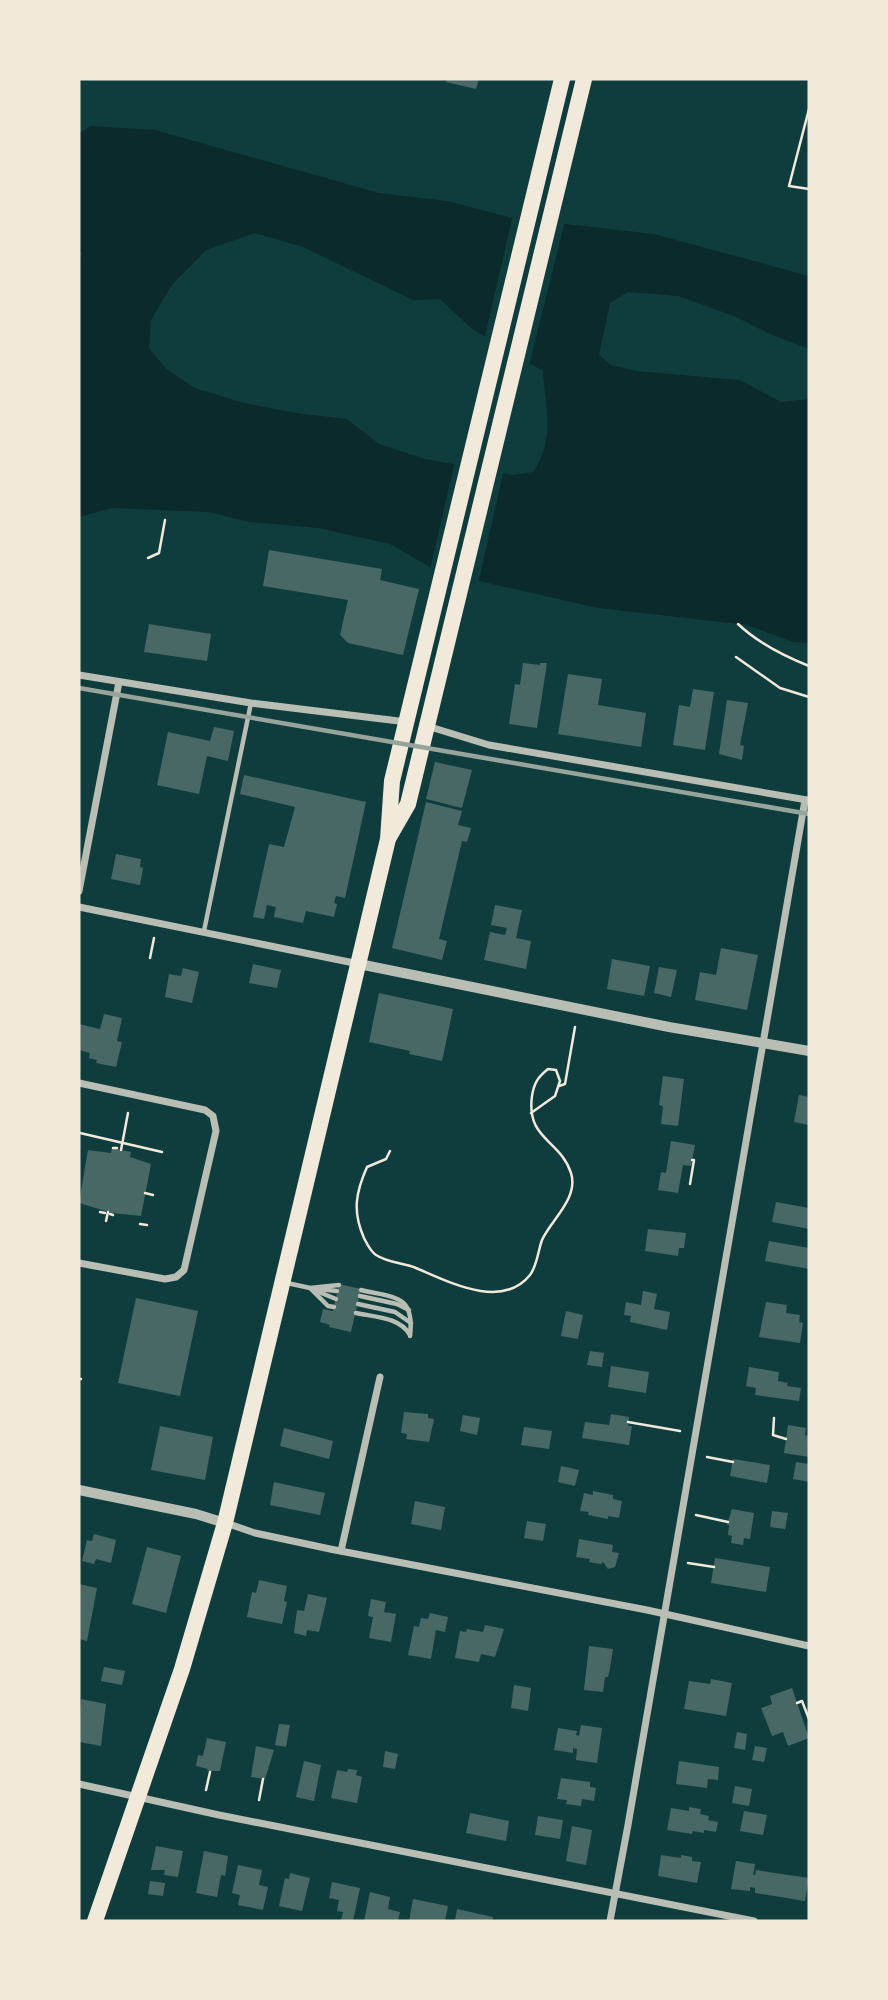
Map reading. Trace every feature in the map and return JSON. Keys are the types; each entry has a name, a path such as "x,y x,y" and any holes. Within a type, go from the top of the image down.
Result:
{"highway":[{"path":"95,1921 185,1658 225,1523 388,839 392,781 562,79"},
{"path":"388,839 408,804 584,79"}],"street":[{"path":"79,675 251,704 407,722"},
{"path":"79,891 119,682"},
{"path":"427,726 489,745 807,800 610,1921"},
{"path":"79,907 500,994 809,1051"},
{"path":"79,1083 205,1110 216,1122 184,1270 176,1277 165,1279 79,1263"},
{"path":"341,1551 380,1377"},
{"path":"79,1490 196,1514 255,1533 664,1614 809,1646"},
{"path":"79,1784 232,1818 754,1921"}],"lane":[{"path":"204,931 251,704"},
{"path":"284,1282 310,1288 336,1299"},
{"path":"310,1288 338,1288"},
{"path":"310,1288 328,1306 334,1307"},
{"path":"356,1312 395,1321 401,1324 410,1336 413,1317 398,1299 360,1293"},
{"path":"358,1304 395,1312 412,1324"}],"path":[{"path":"809,109 789,186 809,189"},
{"path":"148,558 159,553 164,520"},
{"path":"738,624 776,651 809,666"},
{"path":"736,657 780,688 809,697"},
{"path":"150,958 154,938"},
{"path":"559,1086 565,1084 575,1027"},
{"path":"390,1152 386,1159 367,1167 355,1201 360,1229 374,1254 416,1268 434,1278 498,1293 513,1288 531,1275 543,1238 572,1187 571,1174 564,1160 535,1128 531,1113 534,1084 548,1069 556,1070 560,1081 555,1096 531,1113"},
{"path":"121,1149 128,1113"},
{"path":"79,1133 162,1152"},
{"path":"690,1184 692,1160"},
{"path":"145,1193 153,1195"},
{"path":"106,1221 107,1213"},
{"path":"140,1224 147,1225"},
{"path":"774,1418 773,1435 786,1439"},
{"path":"628,1422 680,1431"},
{"path":"707,1457 733,1462"},
{"path":"696,1515 728,1522"},
{"path":"688,1563 714,1567"},
{"path":"797,1703 802,1701 809,1719"},
{"path":"206,1790 210,1772"},
{"path":"259,1800 263,1779"}],"water":[{"path":"91,126 155,130 379,193 447,201 513,218 654,234 809,276 809,349 734,316 678,296 628,292 610,303 599,355 611,365 636,371 739,380 781,402 809,399 809,643 793,642 747,625 598,608 479,581 430,567 390,544 318,528 250,522 209,512 112,508 79,517 79,265 82,252 79,252 79,133","holes":["255,233 303,247 413,300 440,299 472,329 543,371 547,435 545,447 533,472 513,475 425,459 379,444 347,419 244,403 195,388 166,369 149,348 151,320 172,285 206,250"]}],"pier":[{"path":"513,215 565,221 529,366 484,340"},
{"path":"455,461 504,470 478,584 430,570"}],"building":[{"path":"447,79 479,79 476,89 446,82"},
{"path":"269,550 382,569 380,580 419,589 403,655 348,643 340,635 348,600 263,586"},
{"path":"149,624 211,634 207,661 144,652"},
{"path":"523,663 547,663 537,728 509,724 515,684 520,685"},
{"path":"568,674 602,679 598,705 646,713 641,747 558,734"},
{"path":"693,689 714,692 705,750 673,745 679,705 690,707"},
{"path":"727,700 748,703 740,745 744,746 742,760 719,754"},
{"path":"214,727 234,731 228,761 207,756 199,794 157,785 168,732 210,741"},
{"path":"435,762 472,770 462,808 426,799"},
{"path":"244,775 366,802 345,898 336,896 334,917 306,911 303,923 274,917 276,907 267,905 264,919 253,917 269,844 284,847 295,807 240,794"},
{"path":"426,802 462,811 458,825 471,828 467,842 462,841 439,939 447,941 442,960 392,948"},
{"path":"116,854 141,859 140,867 143,868 140,885 111,879"},
{"path":"495,905 522,910 516,938 531,941 526,969 484,960 490,932 505,935 507,928 491,925"},
{"path":"721,948 758,955 747,1010 695,1000 700,972 716,975"},
{"path":"612,959 650,966 644,996 607,989"},
{"path":"253,964 281,970 277,988 249,983"},
{"path":"659,967 677,970 671,997 654,993"},
{"path":"183,968 199,972 192,1003 165,997 169,974 181,976"},
{"path":"379,993 453,1009 442,1061 369,1042"},
{"path":"104,1014 122,1018 117,1041 122,1042 116,1067 96,1063 97,1060 89,1058 90,1053 79,1050 79,1024 100,1029"},
{"path":"663,1076 684,1079 678,1126 661,1124 663,1106 659,1105"},
{"path":"799,1095 809,1097 809,1125 794,1122"},
{"path":"671,1141 695,1145 691,1166 683,1165 678,1193 658,1190 661,1172 666,1173"},
{"path":"112,1148 131,1152 130,1157 151,1164 141,1216 112,1213 79,1203 88,1150 111,1153"},
{"path":"776,1202 809,1208 809,1229 772,1222"},
{"path":"648,1229 686,1233 684,1248 679,1248 678,1256 645,1251"},
{"path":"769,1241 809,1248 809,1269 765,1261"},
{"path":"339,1284 361,1289 351,1332 320,1322 323,1309 333,1311"},
{"path":"643,1291 657,1294 654,1309 670,1312 667,1330 630,1322 631,1316 624,1315 626,1302 641,1305"},
{"path":"136,1298 198,1311 180,1396 118,1383"},
{"path":"766,1302 787,1305 786,1313 800,1315 799,1322 803,1323 800,1343 759,1337"},
{"path":"566,1311 583,1315 578,1339 561,1336"},
{"path":"590,1351 604,1353 602,1367 587,1365"},
{"path":"611,1366 649,1372 646,1393 608,1387"},
{"path":"749,1367 779,1372 778,1381 788,1383 787,1386 801,1388 799,1401 755,1395 756,1388 746,1386"},
{"path":"404,1412 428,1414 428,1418 434,1419 429,1442 406,1439 407,1434 401,1433"},
{"path":"611,1414 629,1417 628,1426 632,1426 629,1445 582,1438 585,1422 609,1425"},
{"path":"463,1415 480,1418 477,1435 460,1431"},
{"path":"788,1425 806,1428 805,1435 809,1436 809,1457 784,1453"},
{"path":"160,1426 213,1437 205,1480 151,1470"},
{"path":"524,1427 552,1431 549,1449 521,1445"},
{"path":"284,1428 333,1441 329,1459 280,1446"},
{"path":"733,1459 770,1465 767,1483 730,1476"},
{"path":"796,1462 809,1464 809,1482 793,1479"},
{"path":"561,1466 579,1470 575,1486 558,1482"},
{"path":"274,1482 325,1493 320,1515 270,1505"},
{"path":"593,1491 613,1495 613,1499 622,1501 619,1518 608,1516 608,1519 580,1511 584,1493 593,1495"},
{"path":"415,1501 445,1507 441,1530 411,1524"},
{"path":"732,1509 754,1513 750,1539 744,1538 743,1545 731,1543 732,1536 728,1535 727,1525"},
{"path":"772,1511 788,1513 785,1529 770,1527"},
{"path":"527,1521 546,1524 543,1541 524,1538"},
{"path":"94,1534 116,1540 111,1563 96,1559 94,1564 82,1561 87,1540 92,1541"},
{"path":"579,1539 613,1545 612,1552 619,1553 615,1567 608,1569 603,1562 589,1562 590,1559 576,1557"},
{"path":"147,1547 181,1556 166,1613 132,1604"},
{"path":"715,1558 770,1567 766,1592 711,1583"},
{"path":"259,1580 287,1586 282,1624 247,1617 252,1592 256,1593"},
{"path":"79,1584 97,1588 87,1641 79,1639"},
{"path":"308,1594 327,1598 319,1632 307,1630 306,1636 294,1633 297,1610 304,1611"},
{"path":"371,1599 386,1602 384,1612 396,1614 391,1642 369,1638 373,1617 368,1616"},
{"path":"430,1613 448,1617 445,1632 436,1630 431,1659 408,1655 414,1626 419,1627 421,1618 428,1619"},
{"path":"485,1625 504,1629 495,1657 481,1654 479,1662 455,1658 460,1631 466,1632 467,1629 483,1632"},
{"path":"589,1646 613,1649 603,1692 584,1690"},
{"path":"104,1667 125,1671 122,1685 101,1681"},
{"path":"711,1679 732,1683 726,1716 684,1709 689,1681 710,1684"},
{"path":"514,1685 531,1688 528,1711 511,1708"},
{"path":"792,1688 809,1738 788,1746 783,1732 772,1736 761,1708 772,1704 770,1696"},
{"path":"81,1699 106,1704 101,1746 79,1742"},
{"path":"279,1724 290,1725 286,1747 275,1745"},
{"path":"581,1725 602,1728 597,1763 576,1760 577,1749 573,1748 573,1753 554,1750 558,1728 577,1731 576,1735 579,1736"},
{"path":"737,1732 747,1734 745,1750 734,1748"},
{"path":"207,1738 226,1742 220,1771 207,1771 208,1769 196,1766 198,1755 203,1756"},
{"path":"256,1746 274,1750 265,1779 251,1777"},
{"path":"755,1746 767,1748 764,1762 752,1760"},
{"path":"385,1751 398,1754 395,1769 383,1767"},
{"path":"304,1761 321,1765 314,1801 296,1797"},
{"path":"679,1761 719,1767 718,1780 708,1779 707,1788 676,1784"},
{"path":"348,1769 357,1770 356,1775 362,1777 357,1803 331,1798 337,1770 347,1772"},
{"path":"561,1778 590,1782 590,1787 596,1788 594,1801 582,1799 581,1806 566,1804 567,1800 557,1799"},
{"path":"735,1786 752,1789 749,1806 732,1803"},
{"path":"689,1807 701,1809 700,1814 709,1816 708,1820 718,1822 716,1832 704,1830 704,1833 693,1831 692,1834 667,1830 671,1808 689,1811"},
{"path":"744,1811 767,1815 763,1835 740,1831"},
{"path":"470,1813 509,1821 506,1841 466,1833"},
{"path":"538,1816 563,1820 560,1839 535,1835"},
{"path":"572,1826 592,1830 586,1865 566,1861"},
{"path":"156,1846 183,1851 178,1877 164,1875 165,1870 151,1870"},
{"path":"204,1851 228,1856 225,1876 221,1875 217,1897 196,1893"},
{"path":"661,1855 681,1858 681,1855 701,1862 697,1883 658,1876"},
{"path":"736,1861 755,1864 753,1875 756,1870 809,1878 805,1901 755,1893 755,1888 750,1887 750,1891 731,1889"},
{"path":"238,1865 262,1870 259,1885 268,1887 263,1910 238,1905 240,1895 232,1893"},
{"path":"290,1873 310,1878 302,1911 279,1906 285,1878 289,1879"},
{"path":"150,1881 165,1883 163,1896 148,1894"},
{"path":"332,1882 360,1888 353,1921 341,1921 343,1912 337,1911 339,1900 329,1898"},
{"path":"370,1892 390,1897 388,1909 400,1912 398,1921 364,1921"},
{"path":"413,1899 448,1906 445,1921 409,1921"},
{"path":"457,1909 493,1917 492,1921 455,1921"}],"railway":[{"path":"79,688 809,814"}]}
